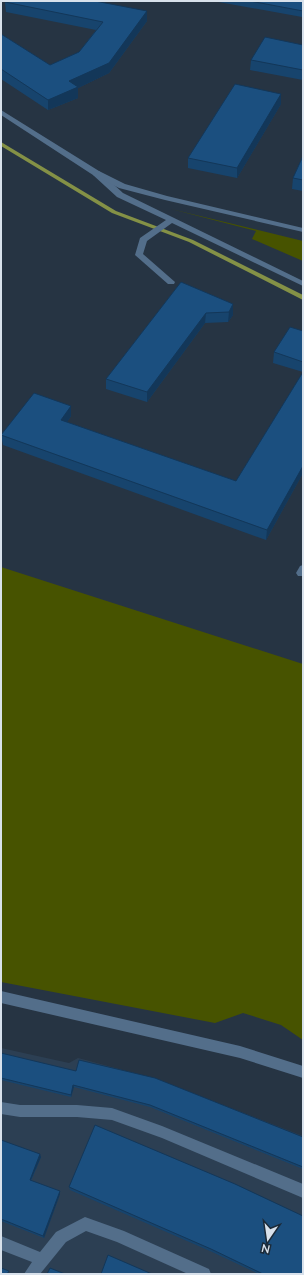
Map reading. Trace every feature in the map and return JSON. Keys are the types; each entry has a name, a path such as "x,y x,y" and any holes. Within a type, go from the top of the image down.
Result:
{"street":[{"path":"1,112 96,174 120,195 303,284"},
{"path":"96,174 122,186 138,191 303,230"},
{"path":"171,282 139,255 143,240 172,220"},
{"path":"1,997 240,1052 303,1072"},
{"path":"1,1108 20,1112 77,1111 112,1114 162,1132 303,1190"},
{"path":"31,1274 62,1237 85,1224 119,1236 204,1274"},
{"path":"1,1244 42,1260"}],"shaded area":[{"path":"1,1048 69,1063 78,1058 156,1079 303,1136 303,1274 1,1274"}],"green space":[{"path":"171,209 303,241 303,261 252,239 256,231"},
{"path":"1,567 303,664 303,1040 281,1025 243,1013 215,1023 1,982"}],"building":[{"path":"95,1 147,11 109,63 69,81 78,87 48,100 1,69 1,34 50,65 79,52 103,22 5,2"},
{"path":"250,1 303,1 303,11"},
{"path":"265,37 303,45 303,70 251,60"},
{"path":"235,84 281,94 237,168 188,158"},
{"path":"303,156 303,180 293,178"},
{"path":"181,282 233,304 229,312 206,313 147,392 106,379"},
{"path":"290,327 303,331 303,362 274,352"},
{"path":"303,372 303,466 267,530 1,435 34,393 71,406 61,420 236,481"},
{"path":"1,1053 76,1071 79,1060 155,1078 303,1137 303,1167 150,1105 73,1085 71,1095 1,1078"},
{"path":"95,1125 235,1184 303,1216 303,1274 263,1274 211,1249 69,1187"},
{"path":"1,1140 40,1154 30,1180 60,1191 43,1236 1,1219"},
{"path":"108,1255 152,1274 101,1274"},
{"path":"1,1268 9,1271 7,1274 1,1274"},
{"path":"50,1268 65,1274 47,1274"}],"waterway":[{"path":"1,144 114,212 191,241 303,298"}]}
